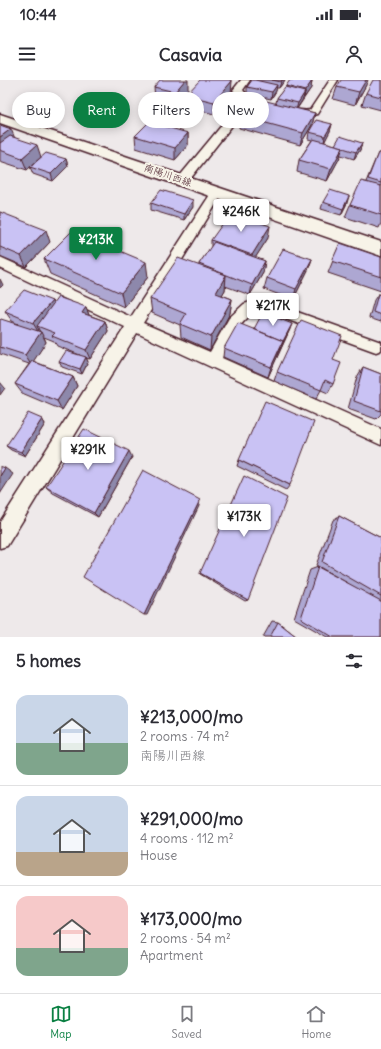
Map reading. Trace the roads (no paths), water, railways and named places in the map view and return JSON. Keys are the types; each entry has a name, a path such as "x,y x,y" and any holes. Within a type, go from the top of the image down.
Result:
{"main road":[{"name":"南陽川西線","path":"0,118 381,249"}],"lane":[{"path":"240,92 238,90 246,80"},
{"path":"269,106 304,115 314,112 334,80"},
{"path":"183,180 225,128"},
{"path":"0,539 218,193"},
{"path":"0,262 134,326 381,437"},
{"path":"213,361 234,322 249,308 261,304 376,346"}]}
